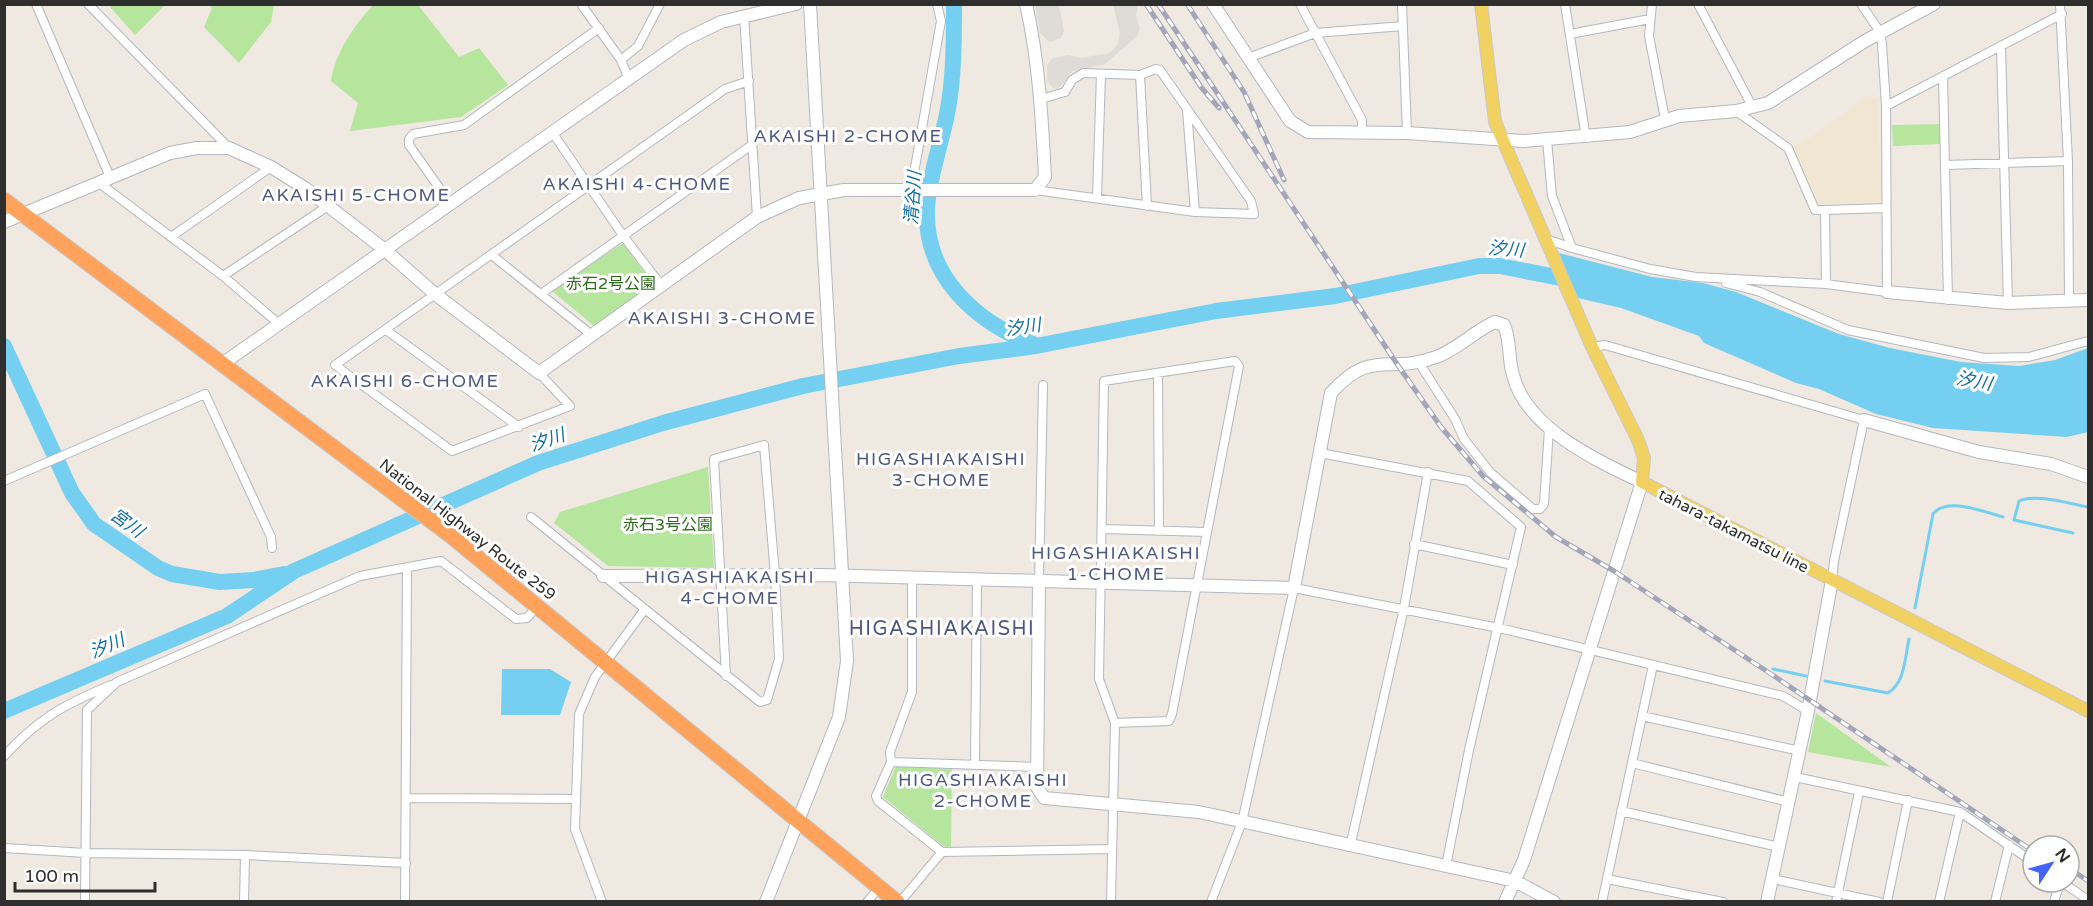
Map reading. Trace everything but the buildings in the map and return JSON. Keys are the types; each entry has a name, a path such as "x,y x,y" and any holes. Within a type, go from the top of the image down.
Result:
{"highway":[{"name":"National Highway Route 259","path":"4,200 398,494 898,902"}],"main road":[{"name":"tahara-takamatsu line","path":"1481,4 1495,122 1500,138 1592,347 1638,440 1644,458 1642,482 2088,711"}],"street":[{"path":"36,4 104,180 279,324"},
{"path":"88,4 229,148 272,167 305,188 385,250 435,294 539,373 570,406 452,451 335,365 435,294 493,256 589,184 725,89 749,81"},
{"path":"581,4 621,60 628,77"},
{"path":"621,60 638,46 660,4"},
{"path":"222,364 628,77 703,29 744,15 796,4"},
{"path":"766,902 839,717 847,661 810,4"},
{"path":"911,190 941,21 937,4"},
{"path":"1026,4 1034,38 1041,99 1045,177 1035,190"},
{"path":"1213,4 1290,120 1299,129 1308,132 1407,133 1523,141 1586,138 1630,132 1665,119 1753,108 1768,103 1824,65 1934,4"},
{"path":"1300,4 1362,120 1362,134"},
{"path":"1402,4 1407,133"},
{"path":"1565,4 1586,138"},
{"path":"1652,4 1649,36 1665,119"},
{"path":"1698,4 1753,108"},
{"path":"1861,4 1880,32 1886,106 1887,292"},
{"path":"1886,106 2001,47 2061,9 2068,161 2069,300"},
{"path":"744,15 757,217"},
{"path":"1570,34 1650,19"},
{"path":"1248,58 1315,33 1403,26"},
{"path":"450,203 409,145 413,134 464,125 599,28"},
{"path":"2001,47 2008,303"},
{"path":"539,373 757,217 791,201 844,190 1035,190 1195,212 1254,214 1251,201 1160,70 1156,69 1140,75 1077,75 1065,92 1041,99"},
{"path":"1096,197 1101,74"},
{"path":"1140,75 1147,206"},
{"path":"1943,76 1948,300"},
{"path":"1187,109 1195,212"},
{"path":"1737,111 1788,148 1815,210 1886,208"},
{"path":"552,132 624,237 661,285"},
{"path":"1548,140 1552,196 1572,248"},
{"path":"541,294 753,144"},
{"path":"4,222 170,153 197,148 229,148"},
{"path":"1946,165 2068,161"},
{"path":"171,237 272,167"},
{"path":"223,276 327,206"},
{"path":"1825,210 1826,284"},
{"path":"1547,242 1650,269 1760,292 1848,330 1984,358 2029,357 2088,341"},
{"path":"493,256 593,336"},
{"path":"1696,277 1826,284 1948,300 2008,303 2088,300"},
{"path":"1211,902 1242,822 1294,588 1331,393 1348,374 1371,364 1418,361 1437,357 1495,322 1504,325 1508,335 1513,376 1533,412 1549,429 1642,482 1515,881 1505,902"},
{"path":"386,330 519,427"},
{"path":"1592,347 1605,345 1979,452 2050,464 2088,477"},
{"path":"1111,902 1115,723 1099,679 1104,381 1235,361 1239,366 1169,721 1115,723"},
{"path":"1418,361 1455,419 1464,439 1491,473 1533,509 1540,509 1544,504 1549,429"},
{"path":"1158,373 1159,531"},
{"path":"1043,386 1037,787 1044,798 1199,812 1350,847 1515,881 1554,902"},
{"path":"4,481 205,394 271,537 272,548"},
{"path":"1767,902 1795,777 1834,561 1864,420"},
{"path":"531,517 726,676 760,702 767,700 778,659 775,575 765,445 714,459 726,676"},
{"path":"1320,453 1468,481 1521,527 1469,750 1446,866"},
{"path":"1350,847 1404,608 1428,472"},
{"path":"1103,530 1207,532"},
{"path":"1414,544 1513,566"},
{"path":"4,756 22,736 52,712 360,576 441,561 516,619 527,618 537,606"},
{"path":"405,902 407,568"},
{"path":"603,576 775,575 1294,588 1404,608 1589,649 1783,696 1808,711"},
{"path":"912,578 912,692 890,752 891,762 876,795 878,801 942,852 1112,849"},
{"path":"975,765 977,580"},
{"path":"602,902 575,829 579,714 595,677 645,609"},
{"path":"1602,902 1653,665"},
{"path":"85,902 87,710 117,682"},
{"path":"1642,716 1800,751"},
{"path":"891,762 1037,767"},
{"path":"1632,763 1789,802"},
{"path":"1795,777 1960,812 2021,854"},
{"path":"1837,897 1859,792"},
{"path":"406,798 576,799"},
{"path":"1887,902 1908,800"},
{"path":"1621,811 1779,847"},
{"path":"1939,902 1960,812"},
{"path":"1995,902 2009,845"},
{"path":"4,848 86,853 245,855 406,863"},
{"path":"898,902 942,852"},
{"path":"244,902 245,855"},
{"path":"1607,879 1722,902"},
{"path":"1773,879 1837,897 1880,902"},
{"path":"867,902 879,888"}],"shaded area":[{"path":"1035,5 1059,5 1064,31 1061,38 1050,42 1040,33"},
{"path":"1113,5 1138,5 1136,16 1140,29 1137,36 1104,65 1072,71 1063,84 1057,89 1053,88 1047,81 1047,65 1053,58 1069,55 1080,58 1109,53 1117,45 1120,34"},
{"path":"1866,98 1877,98 1882,201 1878,204 1820,204 1791,147 1813,136"}],"green space":[{"path":"111,4 165,5 135,35 110,7"},
{"path":"209,5 274,5 271,22 239,63 204,27 212,8"},
{"path":"373,5 418,5 459,57 479,48 508,85 461,117 350,131 358,103 331,81 341,50 352,31"},
{"path":"1941,124 1942,144 1893,146 1892,125"},
{"name":"赤石2号公園","path":"623,243 654,286 594,326 552,291"},
{"name":"赤石3号公園","path":"708,467 714,568 608,566 554,523 560,512"},
{"path":"1816,713 1891,767 1808,752"},
{"path":"896,766 952,769 951,848 943,846 883,797"}],"water":[{"path":"1559,253 1652,277 1703,283 1736,292 1839,334 1890,348 1961,362 2019,366 2055,360 2088,348 2088,432 2067,437 1933,428 1876,414 1819,389 1796,383 1704,343 1699,336 1621,308 1578,298"},
{"path":"502,669 550,669 571,682 560,715 501,715"}],"waterway":[{"name":"清谷川","path":"954,4 951,87 928,196 928,233 934,255 944,276 958,294 993,324 1035,345"},
{"name":"汐川","path":"4,711 227,616 294,571 538,463 663,423 803,386 959,356 1036,346 1216,311 1335,296 1479,266 1500,266 1591,284"},
{"name":"宮川","path":"4,346 72,493 94,524 158,568 172,574 220,582 254,580 284,574"},
{"path":"2073,533 2014,520 2019,501 2035,498 2088,507"},
{"path":"1915,608 1933,514 1947,506 1956,506 2003,517"},
{"path":"1825,681 1888,693 1894,689 1901,676 1909,639"},
{"path":"1773,669 1806,676"}],"railway":[{"path":"1146,4 1201,87 1219,108"},
{"path":"1158,4 1397,364 1441,427 1483,476 1556,537 1614,571 1771,674 2021,843"},
{"path":"1187,4 1244,92 1284,180"},
{"path":"2081,876 2088,881"}],"district":[{"name":"AKAISHI 2-CHOME","path":"848,136"},
{"name":"AKAISHI 4-CHOME","path":"637,184"},
{"name":"AKAISHI 5-CHOME","path":"356,195"},
{"name":"AKAISHI 3-CHOME","path":"722,318"},
{"name":"AKAISHI 6-CHOME","path":"405,381"},
{"name":"HIGASHIAKAISHI 3-CHOME","path":"941,469"},
{"name":"HIGASHIAKAISHI 1-CHOME","path":"1116,563"},
{"name":"HIGASHIAKAISHI 4-CHOME","path":"730,587"},
{"name":"HIGASHIAKAISHI","path":"942,628"},
{"name":"HIGASHIAKAISHI 2-CHOME","path":"983,790"}]}
